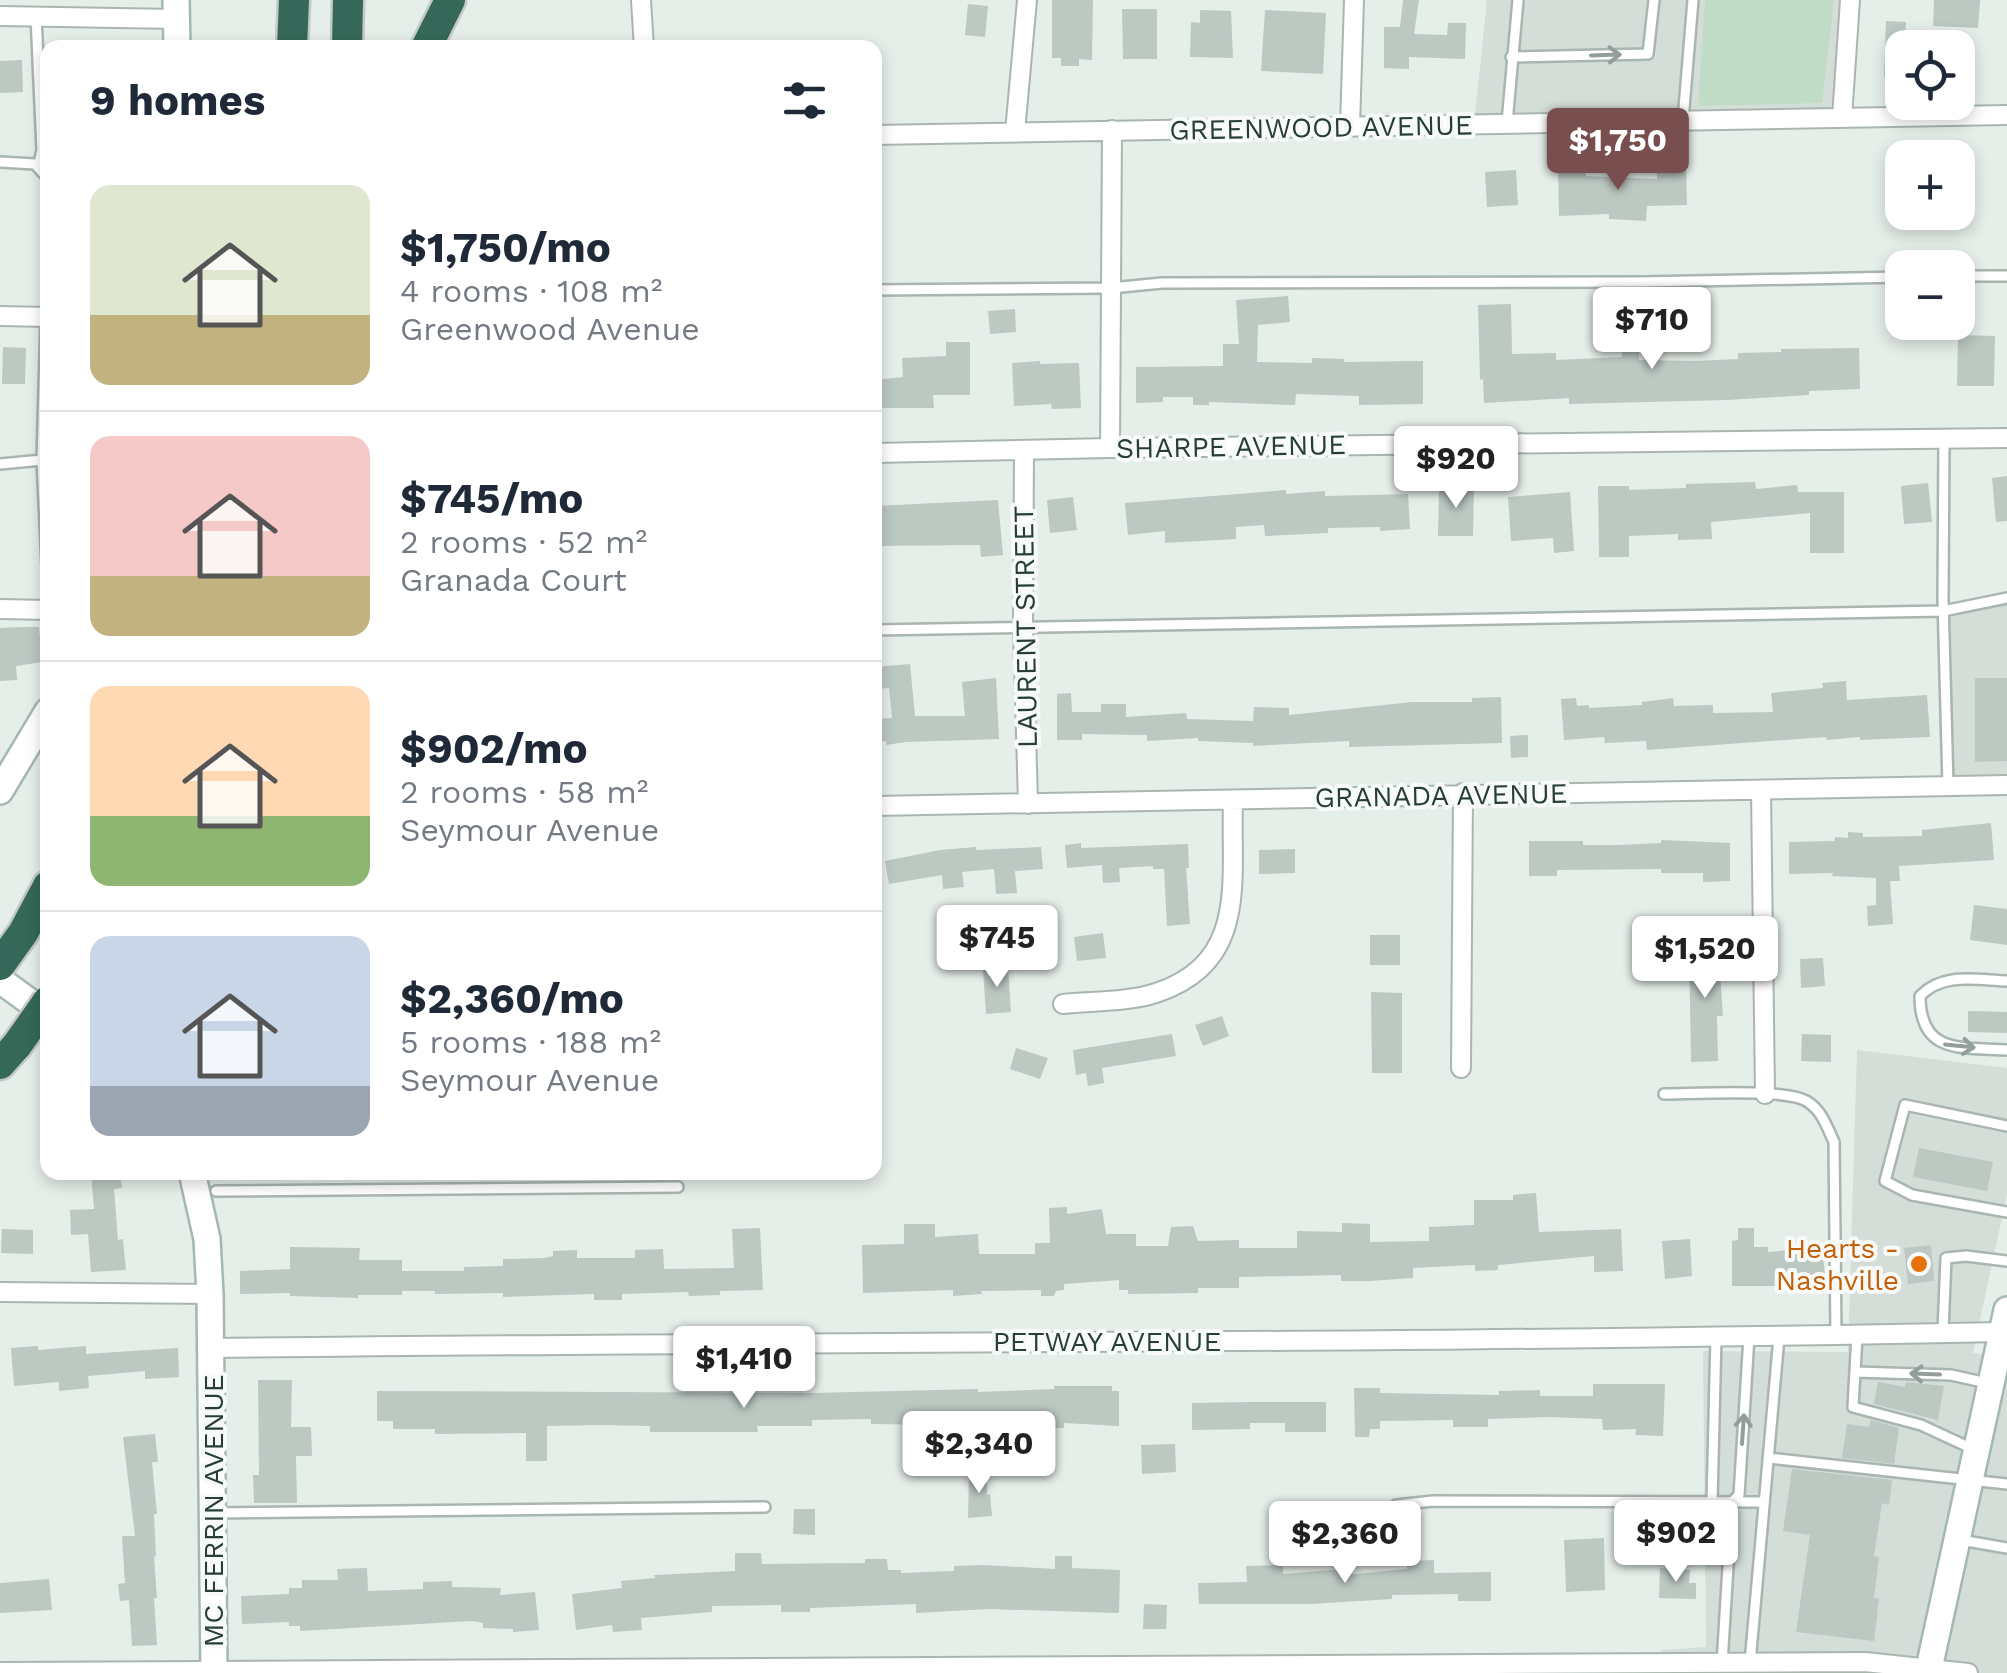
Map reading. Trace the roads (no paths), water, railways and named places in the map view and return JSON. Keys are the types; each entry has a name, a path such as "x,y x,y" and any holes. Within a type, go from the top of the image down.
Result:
{"highway":[{"path":"292,40 294,0"},
{"path":"347,40 348,0"},
{"path":"430,40 450,0"},
{"path":"0,965 40,900"},
{"path":"8,1055 40,1011"}],"street":[{"path":"641,0 644,40"},
{"path":"1016,132 1026,0"},
{"path":"1350,126 1354,0"},
{"path":"1842,118 1850,0"},
{"path":"0,16 176,9 177,40"},
{"name":"GREENWOOD AVENUE","path":"882,134 2007,115"},
{"path":"1110,448 1112,130"},
{"path":"0,316 40,318"},
{"name":"SHARPE AVENUE","path":"882,453 2007,438"},
{"name":"LAURENT STREET","path":"1024,450 1028,804"},
{"path":"0,609 40,610"},
{"path":"0,791 40,724"},
{"name":"GRANADA AVENUE","path":"882,806 2007,785"},
{"path":"1762,790 1765,1094"},
{"path":"1461,1068 1463,793"},
{"path":"1063,1004 1155,994 1210,960 1224,939 1232,904 1233,801"},
{"path":"0,980 40,1009"},
{"name":"MC FERRIN AVENUE","path":"194,1180 207,1239 210,1294 214,1671"},
{"path":"0,1292 210,1294"},
{"path":"1929,1671 1999,1371 2006,1318"},
{"name":"PETWAY AVENUE","path":"212,1348 1749,1338 1943,1332 2006,1318"},
{"path":"0,1672 1331,1669 1865,1662 1968,1673"}],"lane":[{"path":"1508,124 1518,0"},
{"path":"1511,57 1648,54 1654,0"},
{"path":"1683,120 1693,0"},
{"path":"36,16 40,105"},
{"path":"0,162 23,162 40,170"},
{"path":"1975,276 2007,276"},
{"path":"882,290 1885,277"},
{"path":"1944,439 1948,786"},
{"path":"0,464 40,460"},
{"path":"882,630 1944,611 2007,598"},
{"path":"2007,981 1943,980 1920,996 1924,1026 1934,1040 1945,1045 2007,1050"},
{"path":"1664,1094 1765,1094 1806,1100 1822,1116 1834,1142 1836,1336"},
{"path":"2007,1126 1905,1106 1885,1181 1912,1195 2007,1212"},
{"path":"216,1191 678,1187"},
{"path":"1943,1332 1946,1258 2007,1261"},
{"path":"1857,1336 1852,1408 1920,1425 1978,1451"},
{"path":"1712,1501 1716,1337"},
{"path":"1750,1663 1779,1337"},
{"path":"1712,1666 1732,1502 1738,1495 1749,1338"},
{"path":"1856,1372 1951,1376 1999,1371"},
{"path":"1768,1458 2007,1484"},
{"path":"1396,1505 1763,1502"},
{"path":"213,1512 765,1507"},
{"path":"1958,1540 2007,1548"}],"place":[{"name":"Hearts - Nashville","path":"1919,1264"}]}
